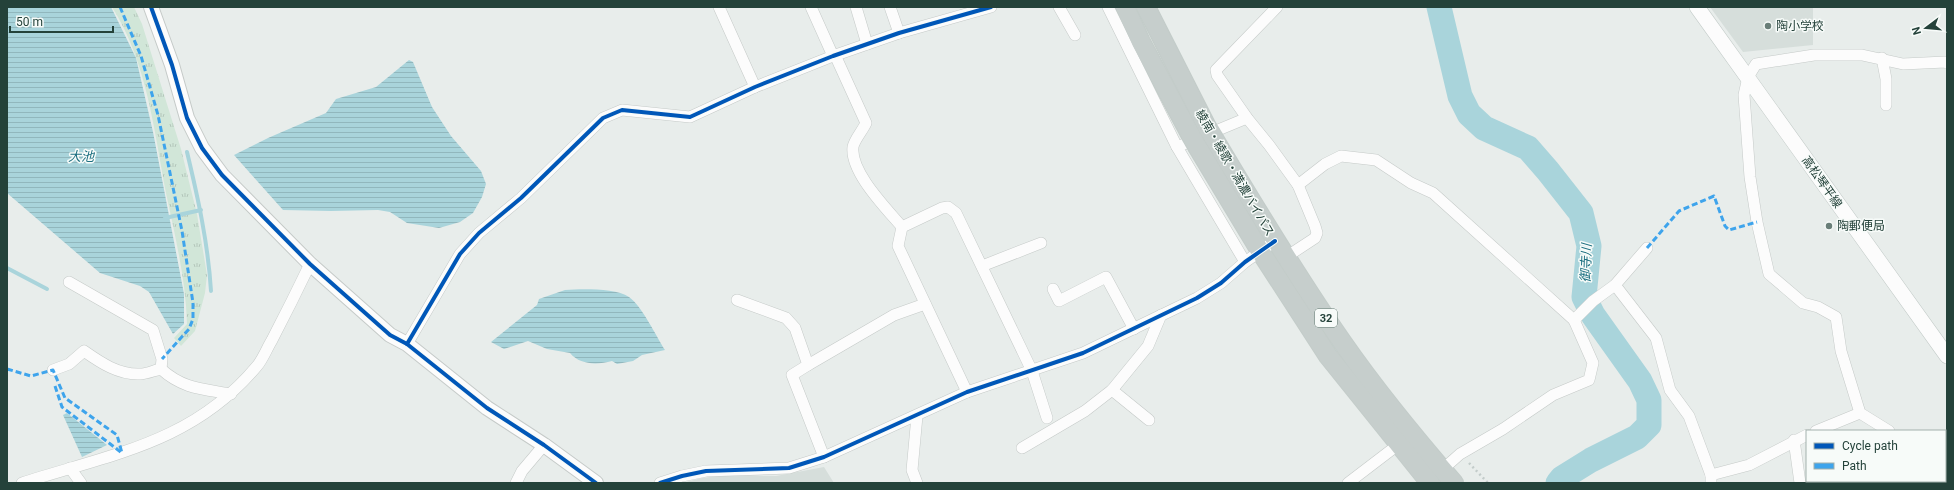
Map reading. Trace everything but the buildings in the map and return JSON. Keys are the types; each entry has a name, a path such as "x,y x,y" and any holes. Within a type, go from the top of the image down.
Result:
{"highway":[{"name":"綾南・綾歌・満濃バイパス","path":"1125,7 1141,42 1194,141 1260,251 1328,356 1405,440 1442,470 1454,483"},
{"name":"綾南・綾歌・満濃バイパス","path":"1146,7 1211,133 1286,258 1343,343 1405,440 1430,483"}],"main road":[{"name":"高松琴平線","path":"1698,7 1947,356"}],"street":[{"path":"151,7 170,59 187,118 202,148 222,175 310,264 390,335 407,344 487,408 544,445 596,483"},
{"path":"719,7 755,87"},
{"path":"811,7 866,123 853,146 853,160 858,172 902,227"},
{"path":"856,7 867,44"},
{"path":"890,7 899,33"},
{"path":"407,344 460,254 479,232 521,198 604,118 622,110 690,117 755,87 953,12 991,7"},
{"path":"1059,7 1075,35"},
{"path":"1108,7 1178,147 1245,262"},
{"path":"1277,7 1212,67 1247,118 1298,185 1317,233 1315,238 1286,258"},
{"path":"1887,430 1860,413 1841,351 1836,317 1818,307 1803,303 1769,274 1750,177 1744,95 1748,77 1756,64 1800,57 1814,55 1862,55 1882,58 1903,64 1927,62 1947,63"},
{"path":"1882,58 1886,79 1886,105"},
{"path":"1178,147 1247,118"},
{"path":"1298,185 1325,164 1341,156 1376,160 1411,183 1433,193 1574,320 1593,363 1589,380 1552,395 1503,429 1460,454 1442,470"},
{"path":"902,227 942,208 948,207 956,212 1032,372 1047,418"},
{"path":"902,227 898,246 967,392"},
{"path":"660,483 682,476 706,471 788,468 824,457 967,392 1032,372 1083,353 1197,298 1221,283 1245,262 1276,241"},
{"path":"982,266 1040,243"},
{"path":"1574,320 1593,301 1615,285 1647,248"},
{"path":"22,483 145,446 172,434 198,419 232,394 258,365 289,308 310,264"},
{"path":"1053,289 1059,301 1106,277 1134,328"},
{"path":"69,282 153,330 162,359 162,368 172,379 184,385 232,394"},
{"path":"1615,285 1656,338 1670,390 1689,416 1711,479 1749,465 1794,440 1806,435"},
{"path":"737,300 786,318 795,328 808,365"},
{"path":"824,457 792,375 894,315 925,304"},
{"path":"1022,448 1085,411 1112,390 1148,346 1161,315"},
{"path":"53,370 69,364 84,351 105,366 121,372 141,374 162,368"},
{"path":"1112,390 1149,420"},
{"path":"1818,430 1860,413"},
{"path":"917,416 912,470 918,483"},
{"path":"1348,483 1405,440"},
{"path":"1794,440 1800,483"},
{"path":"516,483 522,471 544,445"},
{"path":"70,468 81,483"}],"path":[{"path":"1460,454 1488,483"}],"shaded area":[{"name":"陶小学校","path":"1710,7 1813,7 1813,45 1743,52"},
{"path":"824,467 834,483 682,483 702,478 726,475 776,476"}],"green space":[{"path":"112,7 134,7 142,24 181,149 197,214 207,275 205,293 195,331 181,346 174,338 187,324 185,291 153,121 148,97 134,50"}],"water":[{"name":"大池","path":"7,7 111,7 136,58 153,132 184,294 184,324 173,334 149,292 140,286 100,273 7,193"},
{"path":"409,60 413,62 432,107 451,136 481,171 486,184 482,197 473,213 460,222 439,228 407,223 390,212 378,210 283,210 234,155 268,138 326,113 336,99 376,87"},
{"path":"589,289 615,292 629,297 644,314 665,350 642,355 633,361 617,364 612,361 589,363 579,360 570,353 547,349 528,341 504,349 491,342 537,305 539,299 565,290"},
{"path":"67,413 107,445 82,457 63,415"}],"waterway":[{"name":"御寺川","path":"1439,7 1460,96 1469,114 1484,128 1528,148 1581,213 1589,246 1584,297 1593,315 1640,381 1649,400 1649,425 1637,437 1591,460 1562,478 1558,483"},
{"path":"187,152 205,238 211,291"},
{"path":"165,218 201,210"},
{"path":"7,268 47,289"}],"marked path":[{"path":"120,7 141,56 158,115 182,231 193,303 193,319 189,329 162,359"},
{"path":"1647,248 1679,211 1714,196 1725,226 1729,230 1757,222"},
{"path":"7,369 31,376 53,370 65,398 117,435 122,453"},
{"path":"55,386 62,407 122,453"}],"cycle path":[{"path":"151,7 172,65 187,118 202,148 222,175 310,264 390,335 407,344 487,408 544,445 596,483"},
{"path":"407,344 460,254 479,233 521,198 603,118 622,110 690,117 755,87 833,56 899,33 991,7"},
{"path":"660,483 682,476 706,471 789,468 824,457 967,392 1083,353 1197,298 1221,283 1245,262 1275,241"}],"place":[{"name":"陶小学校","path":"1768,26"},
{"name":"陶郵便局","path":"1829,226"}]}
